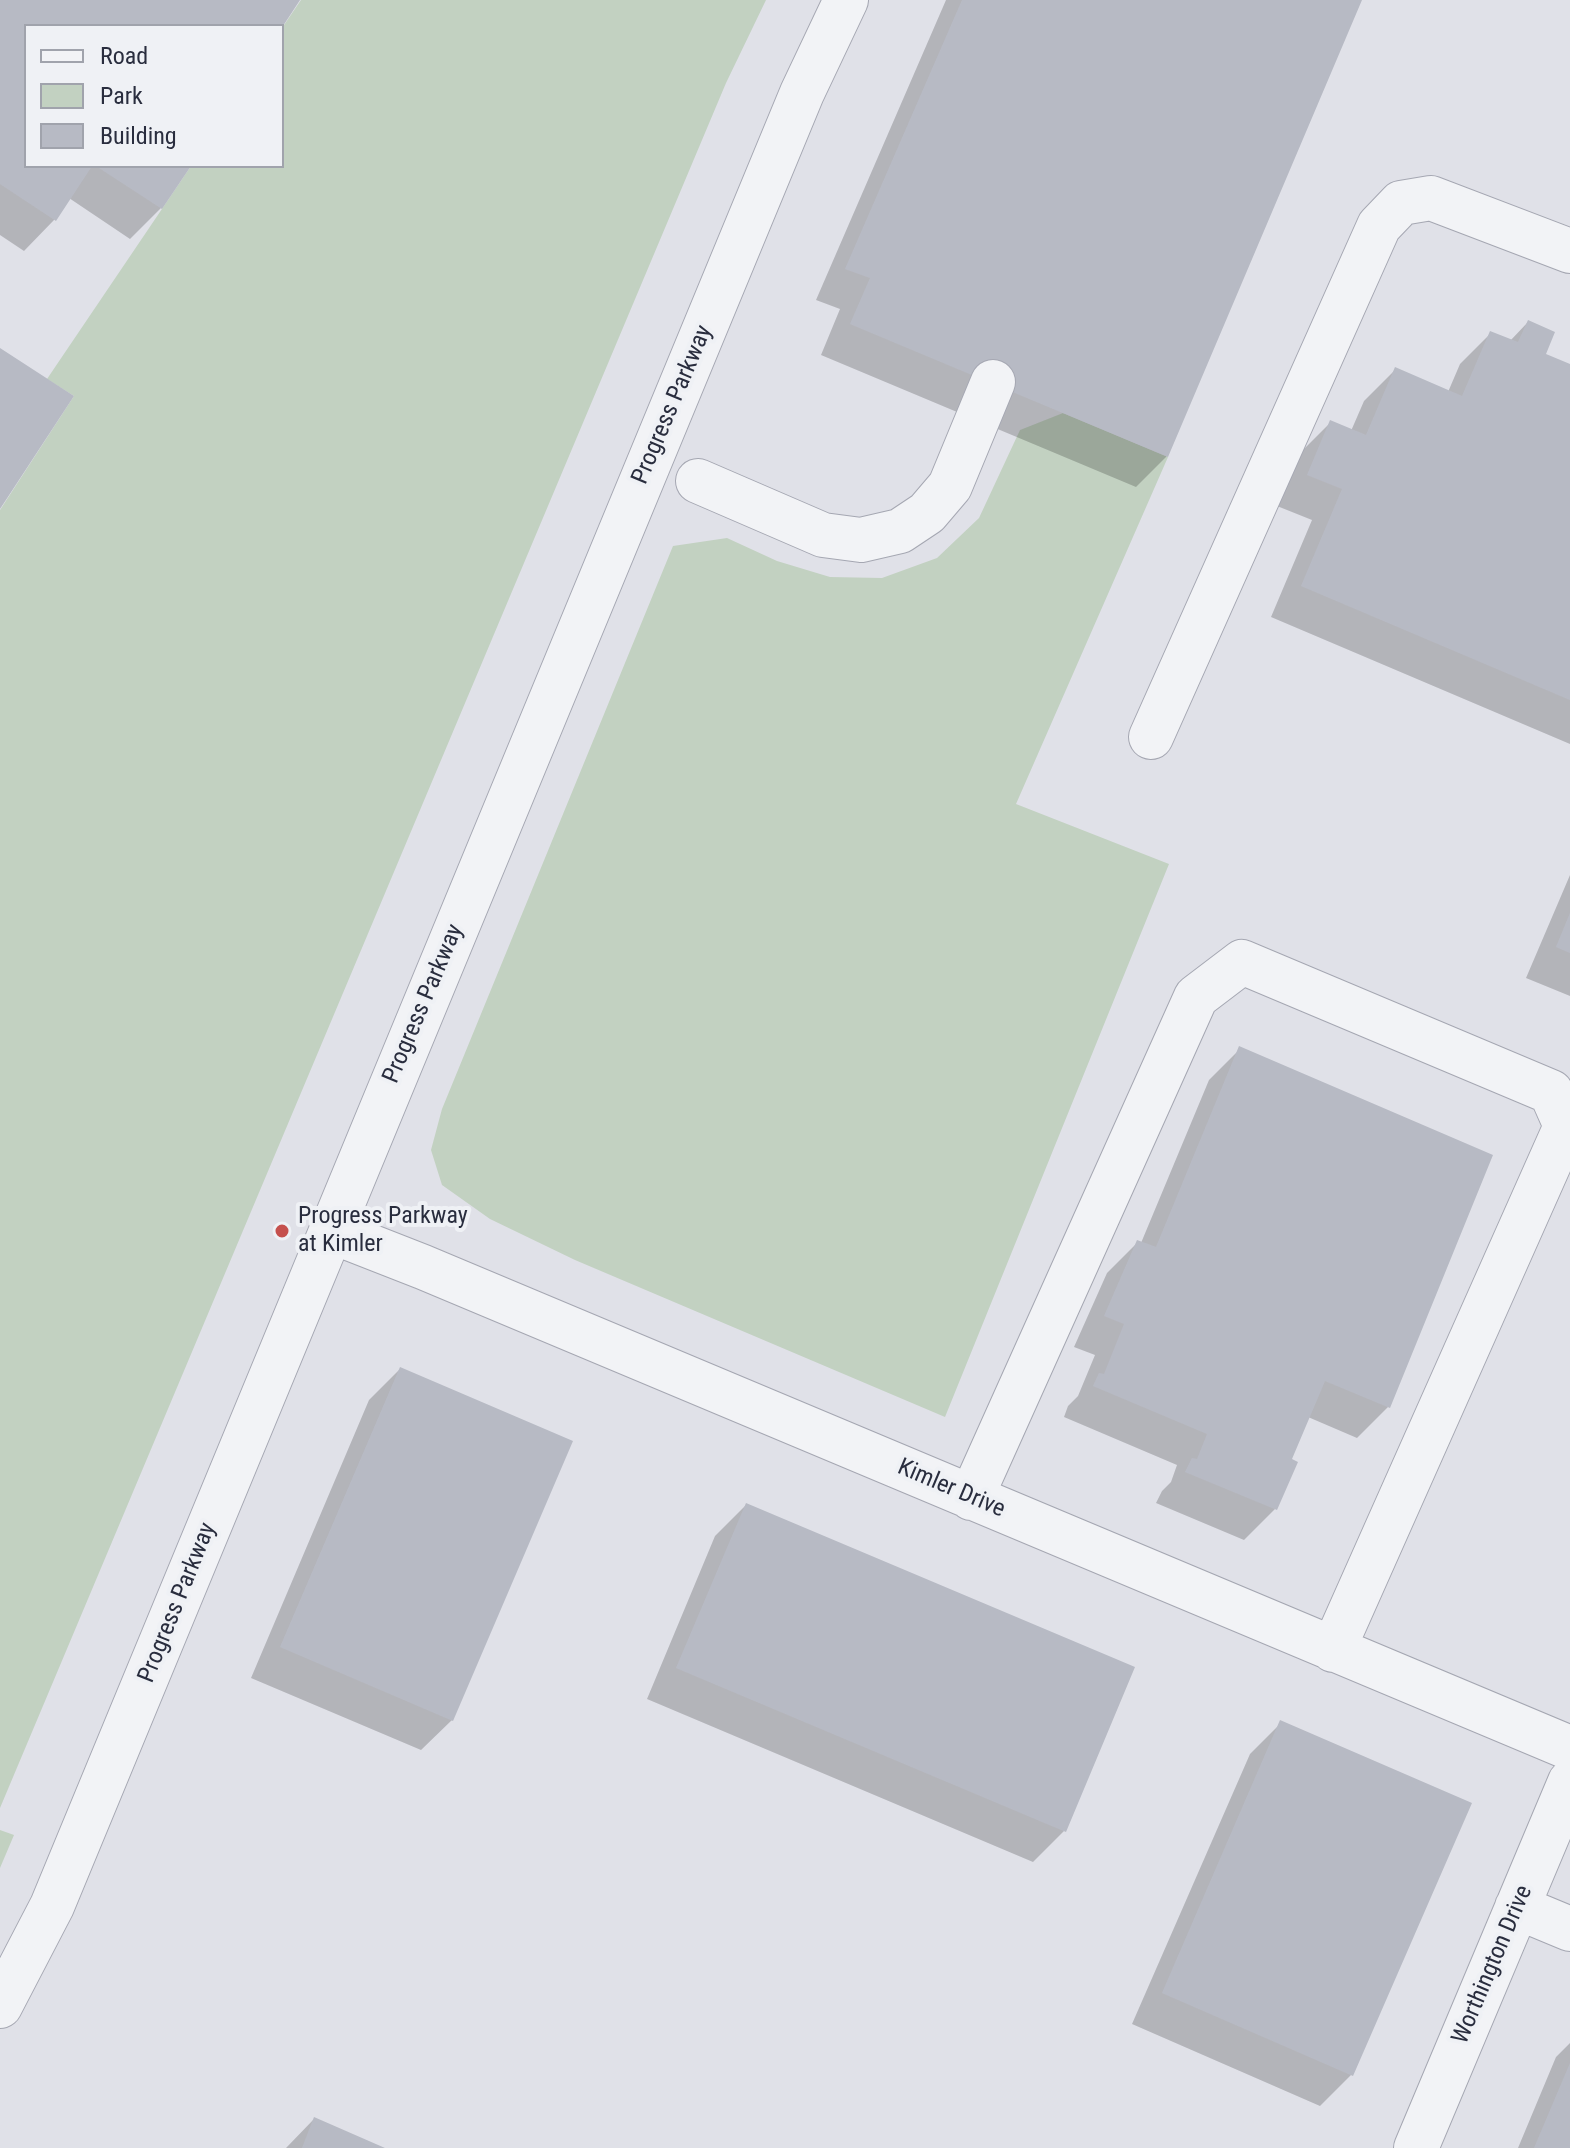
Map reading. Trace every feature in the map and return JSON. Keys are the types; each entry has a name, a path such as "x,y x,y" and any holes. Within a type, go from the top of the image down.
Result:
{"street":[{"name":"Progress Parkway","path":"0,2006 52,1906 802,93 846,0"},
{"path":"1151,737 1379,226 1401,203 1431,198 1570,251"},
{"path":"698,481 823,535 861,540 900,531 927,513 950,486 993,382"},
{"path":"971,1498 1196,997 1242,962 1551,1092 1566,1126 1333,1650"},
{"name":"Kimler Drive","path":"331,1231 1570,1748"},
{"name":"Worthington Drive","path":"1416,2148 1570,1782"},
{"path":"1517,1907 1570,1929"}],"green space":[{"path":"301,0 766,0 726,83 0,1808 0,510 74,396 47,379 190,168 284,168 284,25"},
{"path":"1063,413 1168,457 1016,804 1169,864 945,1417 575,1260 490,1219 442,1185 431,1150 442,1109 673,546 727,538 777,561 830,577 882,578 937,558 979,518 1020,430"},
{"path":"0,1830 14,1835 0,1868"}],"building":[{"path":"0,0 300,0 284,24 24,24 24,168 91,168 56,221 0,184"},
{"path":"962,0 1362,0 1168,457 850,324 870,278 845,269"},
{"path":"99,168 190,168 162,209"},
{"path":"1528,320 1555,332 1546,354 1570,364 1570,700 1301,586 1342,489 1307,475 1330,420 1366,435 1395,367 1462,396 1490,331 1518,342"},
{"path":"0,348 74,396 0,509"},
{"path":"1570,913 1570,953 1556,947"},
{"path":"1239,1046 1493,1155 1390,1408 1325,1381 1292,1459 1298,1462 1277,1510 1185,1472 1192,1458 1197,1459 1207,1434 1093,1386 1099,1373 1104,1374 1124,1324 1104,1316 1137,1240 1156,1247"},
{"path":"400,1367 573,1441 453,1721 280,1647"},
{"path":"746,1503 1135,1667 1066,1832 676,1668"},
{"path":"1280,1720 1472,1803 1353,2076 1162,1993"},
{"path":"1570,2063 1570,2148 1534,2148"},
{"path":"314,2117 385,2148 302,2148"}],"place":[{"name":"Progress Parkway at Kimler","path":"282,1231"}]}
